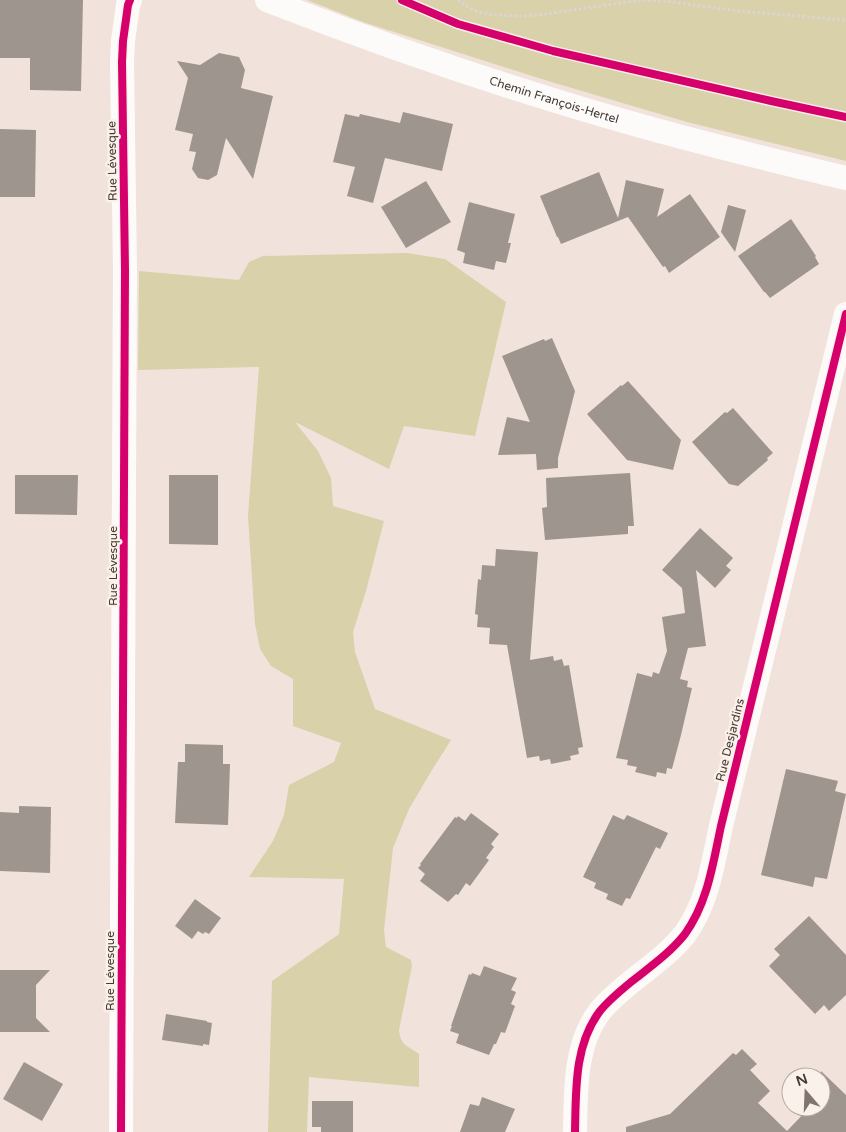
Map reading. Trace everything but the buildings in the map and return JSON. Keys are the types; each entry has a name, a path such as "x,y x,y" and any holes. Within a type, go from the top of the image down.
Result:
{"street":[{"name":"Rue Lévesque","path":"121,1132 125,280 122,62 123,41 130,0"},
{"name":"Chemin François-Hertel","path":"267,0 402,51 543,98 699,142 846,178"},
{"name":"Rue Desjardins","path":"576,1132 576,1080 578,1065 585,1039 592,1024 600,1011 614,996 664,956 686,933 702,904 710,878 729,790 846,314"}],"path":[{"path":"458,0 476,11 497,15 531,15 642,0 846,20"}],"shaded area":[{"path":"307,0 846,0 846,161 687,122 548,81 363,22"},
{"path":"407,253 445,259 506,302 475,436 404,426 389,469 295,422 318,451 331,478 333,506 384,521 353,632 355,652 375,709 451,740 409,809 393,848 384,930 386,947 411,960 412,966 399,1030 403,1042 419,1054 419,1087 309,1077 307,1132 268,1132 272,981 339,934 344,879 249,877 273,841 284,815 289,785 334,762 341,743 293,726 293,679 271,666 260,649 255,624 248,516 259,367 138,370 139,271 239,280 249,262 263,256"}],"cycle path":[{"path":"121,1132 125,270 122,62 123,41 130,0"},
{"path":"402,0 458,24 553,51 846,117"},
{"path":"575,1132 578,1069 585,1038 592,1024 611,999 660,960 679,941 693,922 704,896 846,314"}]}
